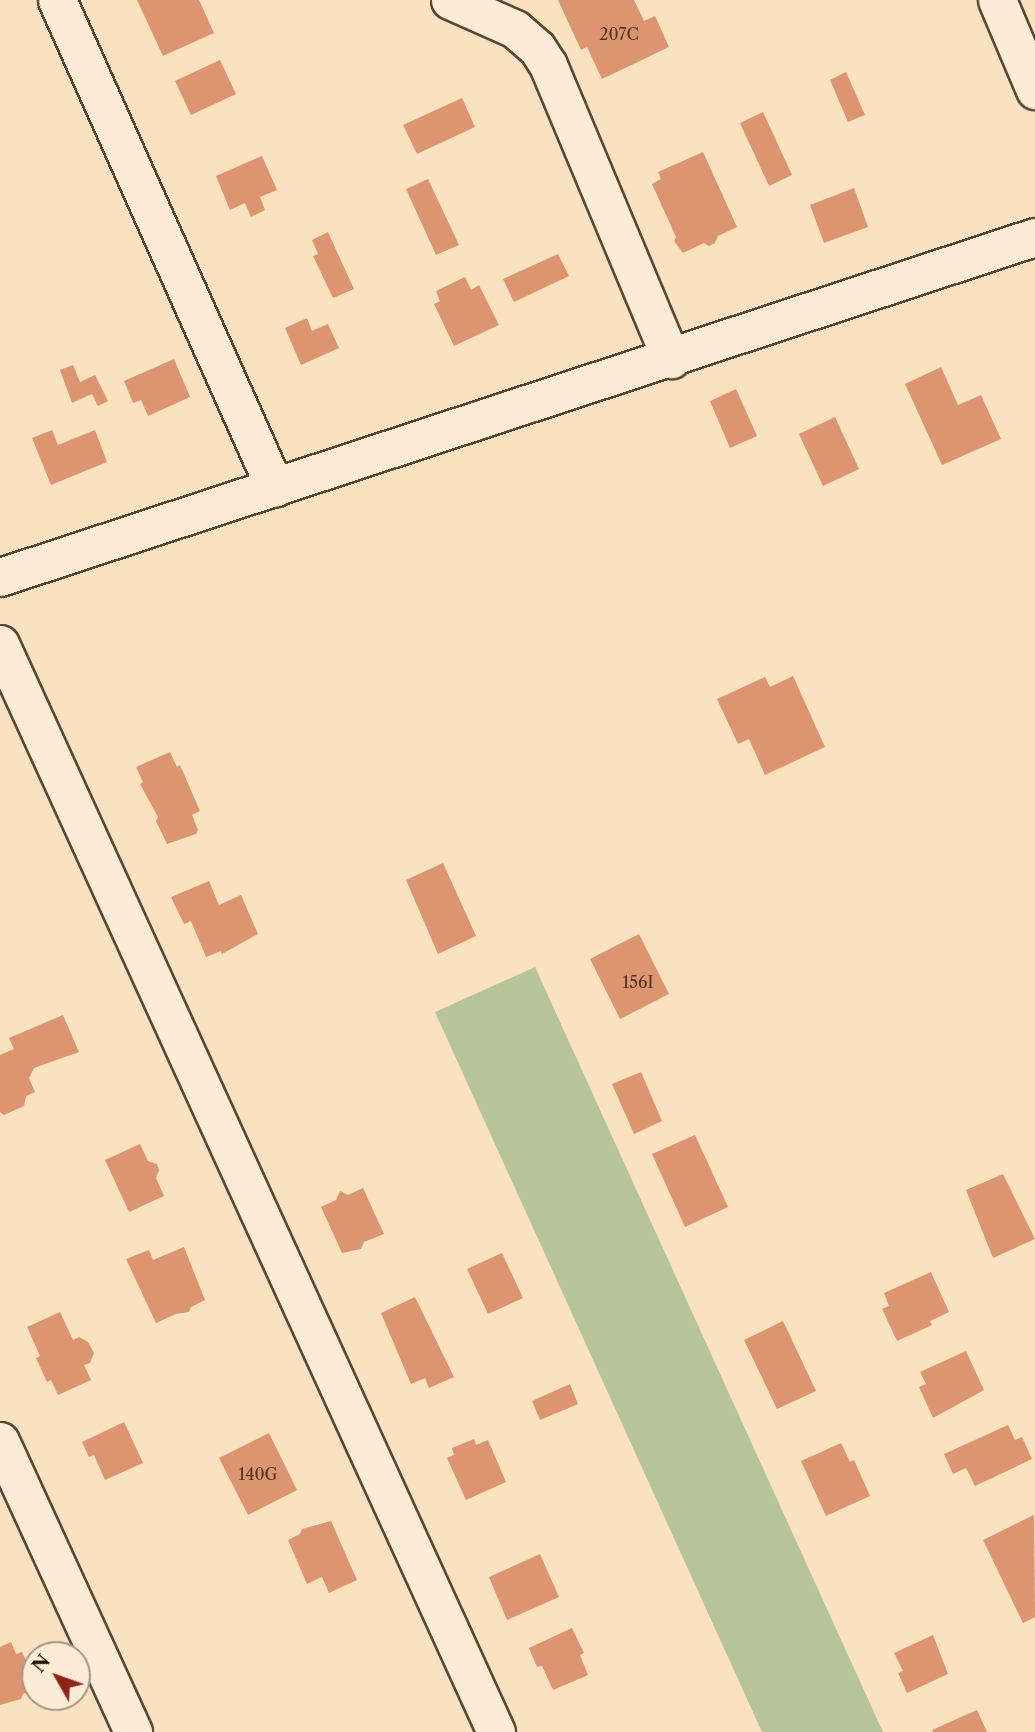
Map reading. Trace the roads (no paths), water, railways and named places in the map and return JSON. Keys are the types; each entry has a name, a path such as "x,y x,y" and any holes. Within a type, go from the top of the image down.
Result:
{"street":[{"path":"57,0 275,488"},
{"path":"450,0 515,29 537,48 548,65 671,359"},
{"path":"997,0 1035,90"},
{"path":"0,577 671,359 1035,237"},
{"path":"0,644 496,1732"},
{"path":"0,1441 133,1732"}]}
